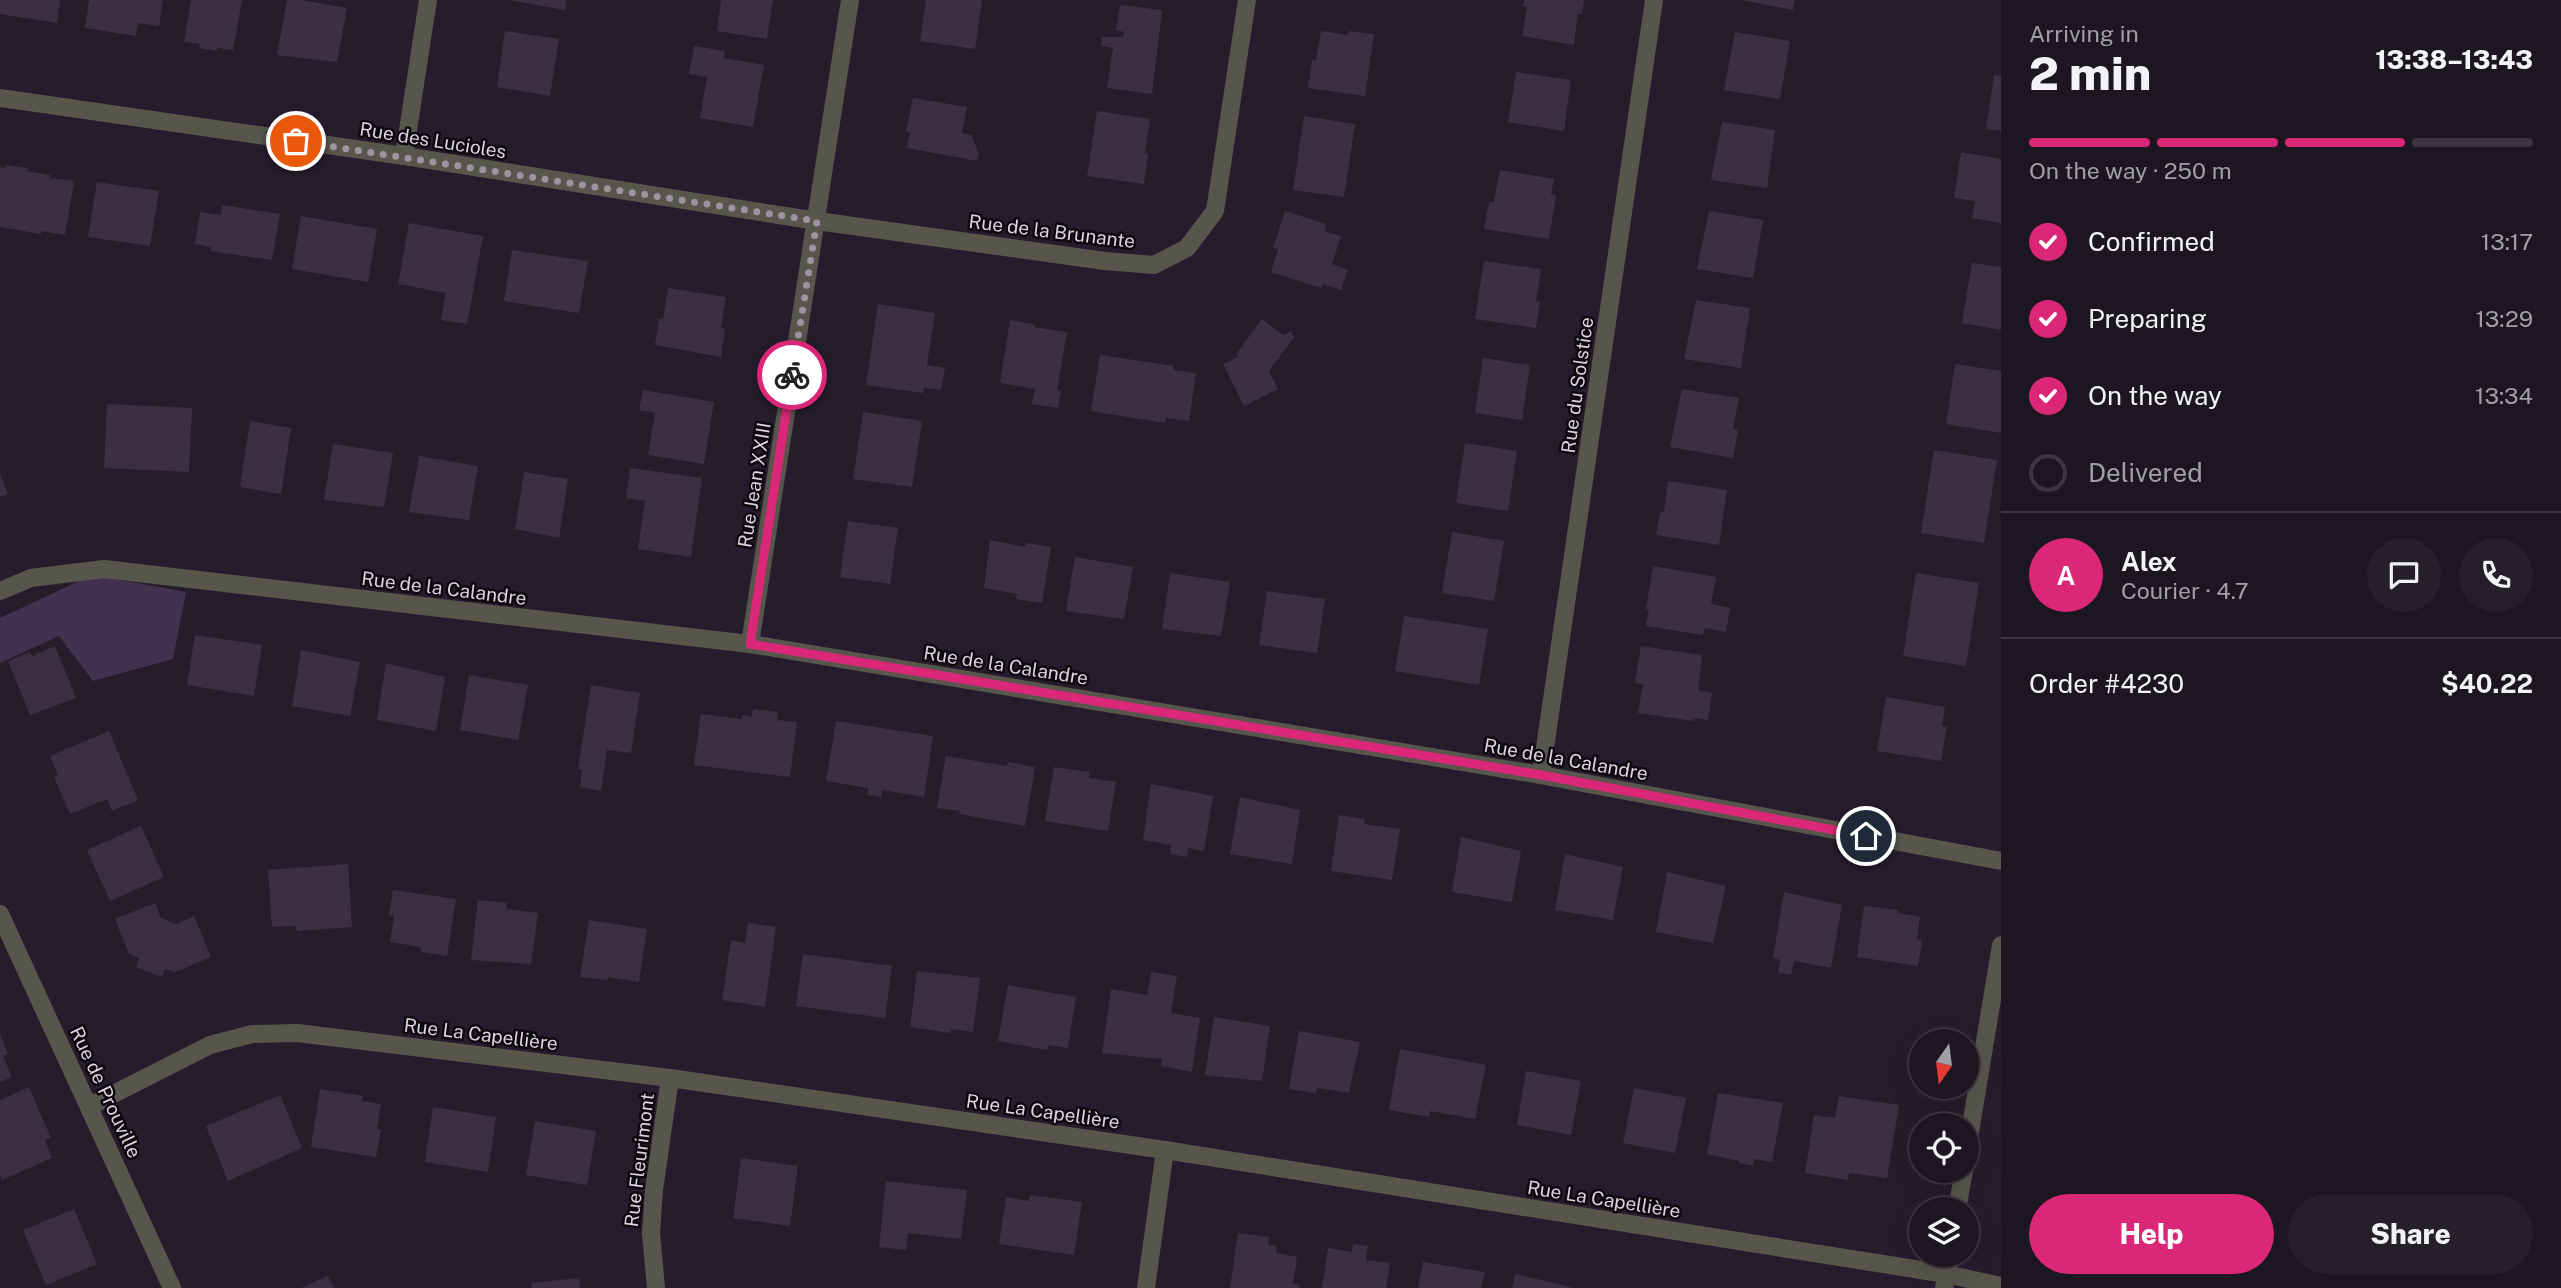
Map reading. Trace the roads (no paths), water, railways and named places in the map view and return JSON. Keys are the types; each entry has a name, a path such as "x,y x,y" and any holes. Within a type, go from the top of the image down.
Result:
{"street":[{"path":"404,156 428,0"},
{"name":"Rue Jean XXIII","path":"750,644 850,0"},
{"name":"Rue de la Brunante","path":"817,221 1105,261 1154,265 1187,248 1215,211 1247,0"},
{"name":"Rue du Solstice","path":"1541,775 1654,0"},
{"name":"Rue des Lucioles","path":"0,98 404,156 817,221"},
{"name":"Rue de la Calandre","path":"0,591 31,578 104,569 750,644 1541,775 2001,861"},
{"name":"Rue de Prouville","path":"0,914 172,1288"},
{"path":"1973,1113 2001,945"},
{"name":"Rue La Capellière","path":"90,1106 210,1045 252,1034 297,1033 670,1078 1165,1150 1945,1281 2001,1286"},
{"name":"Rue Fleurimont","path":"656,1288 651,1233 654,1190 670,1078"},
{"path":"1146,1288 1165,1150"}]}
